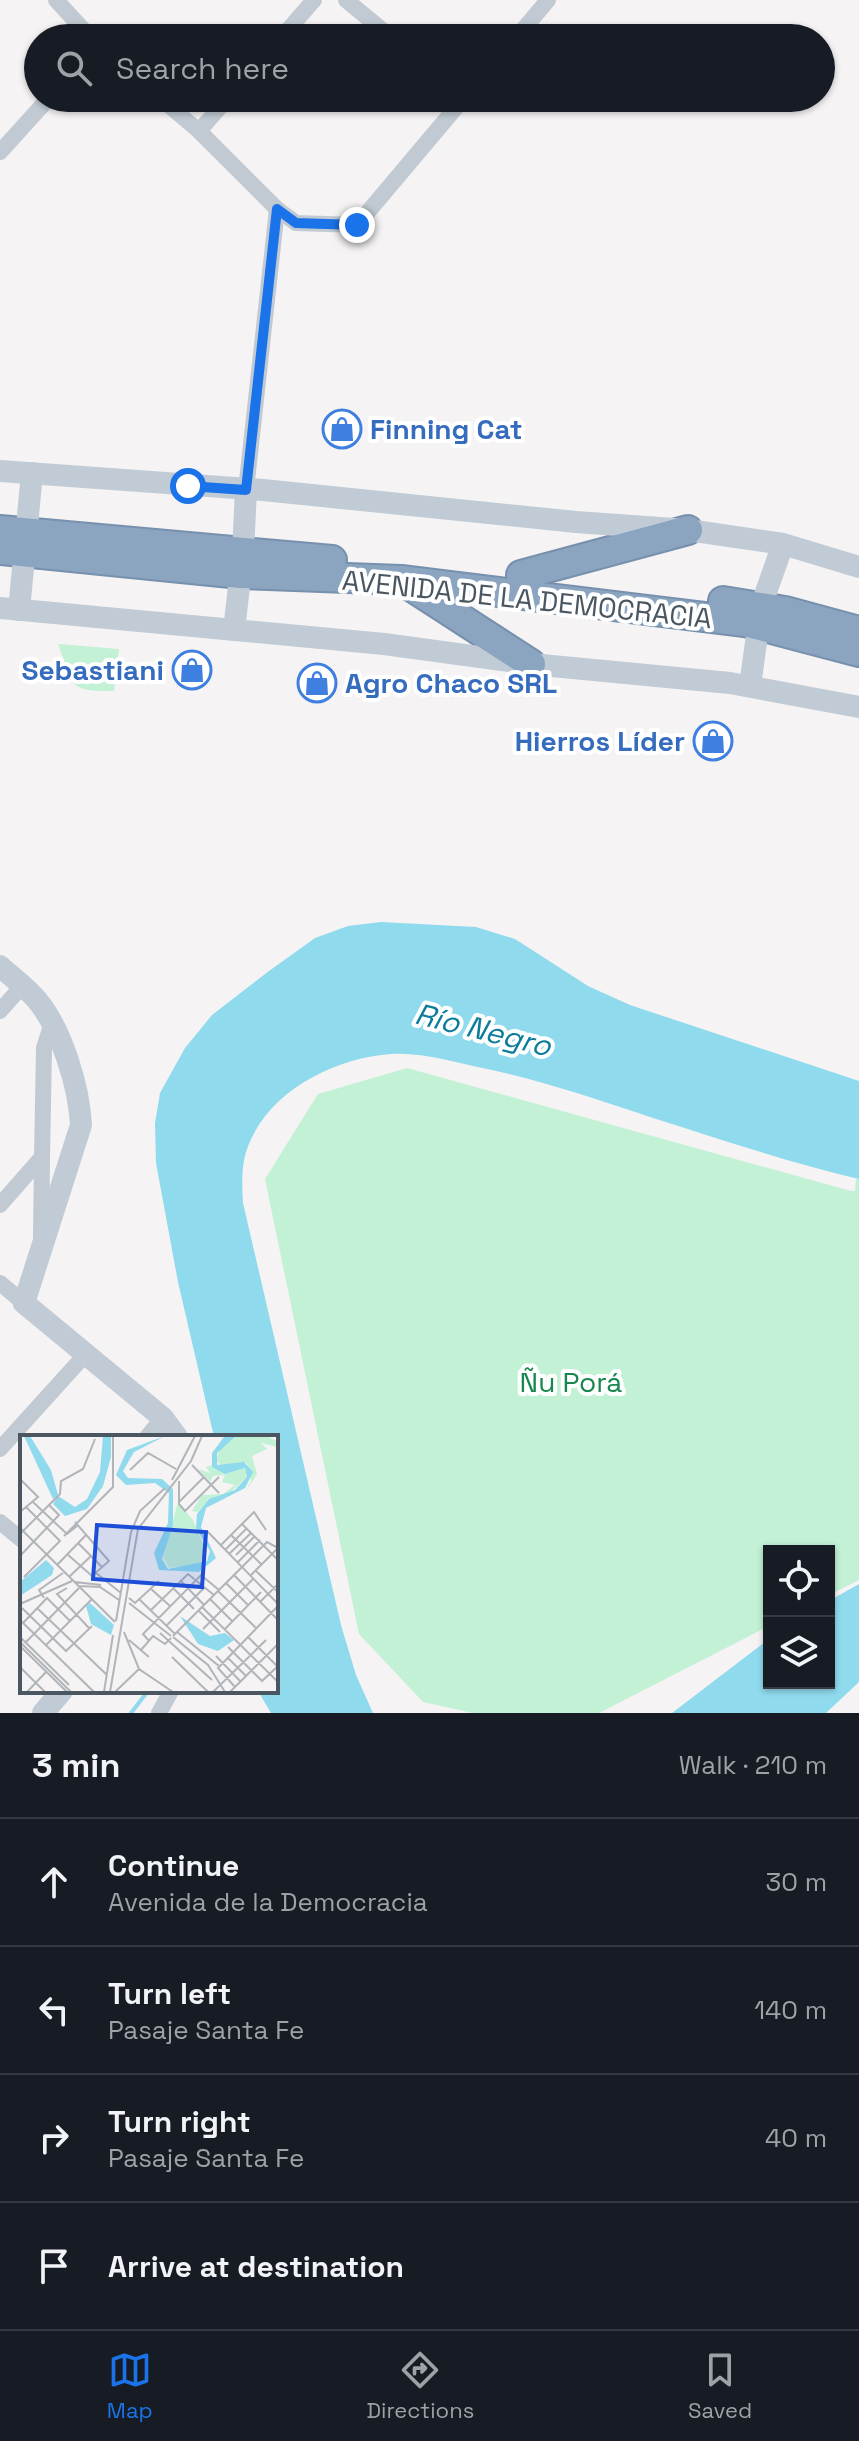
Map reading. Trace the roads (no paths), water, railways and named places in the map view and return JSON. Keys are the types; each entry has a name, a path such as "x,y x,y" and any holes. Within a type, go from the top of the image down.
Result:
{"highway":[{"path":"521,575 688,530"},
{"name":"AVENIDA DE LA DEMOCRACIA","path":"12,541 401,580 745,622 759,616 797,634 859,652"},
{"name":"AVENIDA DE LA DEMOCRACIA","path":"242,563 521,575 759,616 822,620 859,631"},
{"path":"401,580 531,664"}],"street":[{"path":"56,0 78,24"},
{"path":"293,24 314,0"},
{"path":"346,0 375,24"},
{"path":"528,24 548,0"},
{"path":"0,152 36,112"},
{"path":"177,112 277,209 296,223 357,225 451,112"},
{"path":"199,131 216,112"},
{"path":"234,630 277,209"},
{"path":"0,471 688,530 783,544 859,567"},
{"path":"32,473 12,541 10,609 384,644 531,664 750,686 859,707"},
{"path":"750,686 759,616 783,544"},
{"path":"0,966 37,999 52,1023 79,1099 81,1125 24,1303"},
{"path":"0,1011 22,986"},
{"path":"40,1250 44,1048 52,1023"},
{"path":"0,1205 42,1157"},
{"path":"0,1283 163,1418 176,1435"},
{"path":"0,1449 85,1355"},
{"path":"149,1435 163,1418"},
{"path":"0,1522 20,1538"},
{"path":"43,1713 60,1693"},
{"path":"159,1713 170,1693"}],"water":[{"name":"Río Negro","path":"381,922 476,927 515,939 588,986 630,1005 859,1081 859,1179 754,1150 549,1085 427,1056 391,1054 347,1063 325,1071 286,1095 257,1129 247,1149 243,1169 243,1203 341,1625 356,1675 373,1713 271,1713 259,1693 278,1693 278,1435 214,1435 178,1282 156,1163 155,1123 160,1093 185,1048 212,1015 315,938 348,926"},
{"path":"859,1584 859,1682 826,1713 672,1713 763,1644 763,1689 835,1689 835,1598"}],"waterway":[{"path":"131,1713 146,1693"}],"place":[{"name":"Finning Cat","path":"342,429"},
{"name":"Sebastiani","path":"192,670"},
{"name":"Agro Chaco SRL","path":"317,683"},
{"name":"Hierros Líder","path":"713,741"}],"park label":[{"name":"Ñu Porá","path":"571,1382"}]}
